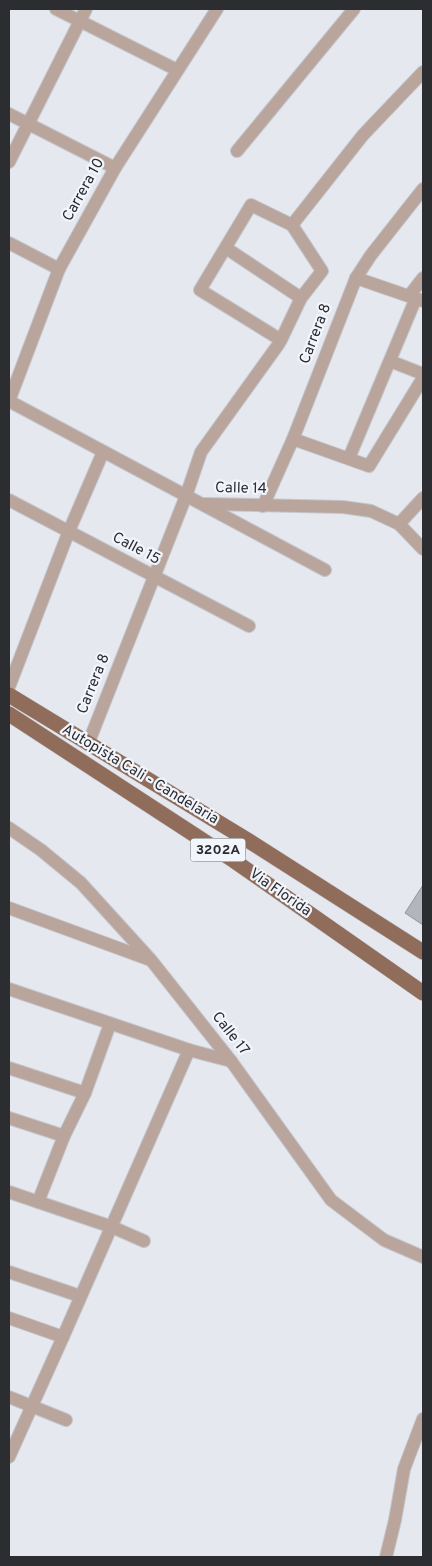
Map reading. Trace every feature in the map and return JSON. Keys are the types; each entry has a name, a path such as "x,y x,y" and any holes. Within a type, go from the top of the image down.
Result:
{"main road":[{"name":"Autopista Cali - Candelaria","path":"9,696 249,841 423,952"},
{"name":"Via Florida","path":"9,714 233,860 423,993"}],"street":[{"path":"56,9 177,70"},
{"path":"9,162 86,9"},
{"name":"Carrera 10","path":"9,402 59,269 115,168 217,9"},
{"path":"237,151 354,9"},
{"path":"281,340 200,290 251,205 292,225 363,135 423,72"},
{"path":"9,114 115,168"},
{"name":"Carrera 8","path":"263,506 293,439 356,278 371,254 423,189"},
{"name":"Carrera 8","path":"88,744 202,452 281,340 302,298 322,270 292,225"},
{"path":"9,243 59,269"},
{"path":"226,248 302,298"},
{"path":"356,278 416,298"},
{"path":"349,458 423,278"},
{"path":"390,361 423,374"},
{"path":"293,439 370,466 423,378"},
{"name":"Calle 14","path":"9,402 201,504 343,507 371,511 399,524 423,549"},
{"path":"9,687 69,531 104,452"},
{"path":"399,524 423,498"},
{"name":"Calle 15","path":"9,500 249,626"},
{"path":"201,504 325,570"},
{"name":"Calle 17","path":"9,828 41,850 81,883 151,960 231,1061 331,1200 384,1240 423,1257"},
{"path":"9,908 151,960"},
{"path":"9,989 189,1050 231,1061"},
{"path":"38,1202 64,1136 85,1093 110,1024"},
{"path":"9,1457 112,1228 189,1050"},
{"path":"9,1068 85,1093"},
{"path":"9,1118 64,1136"},
{"path":"9,1192 144,1241"},
{"path":"9,1272 80,1296"},
{"path":"9,1318 63,1337"},
{"path":"9,1397 66,1420"},
{"path":"386,1557 404,1469 423,1419"}],"building":[{"path":"423,885 423,925 405,913"}]}
